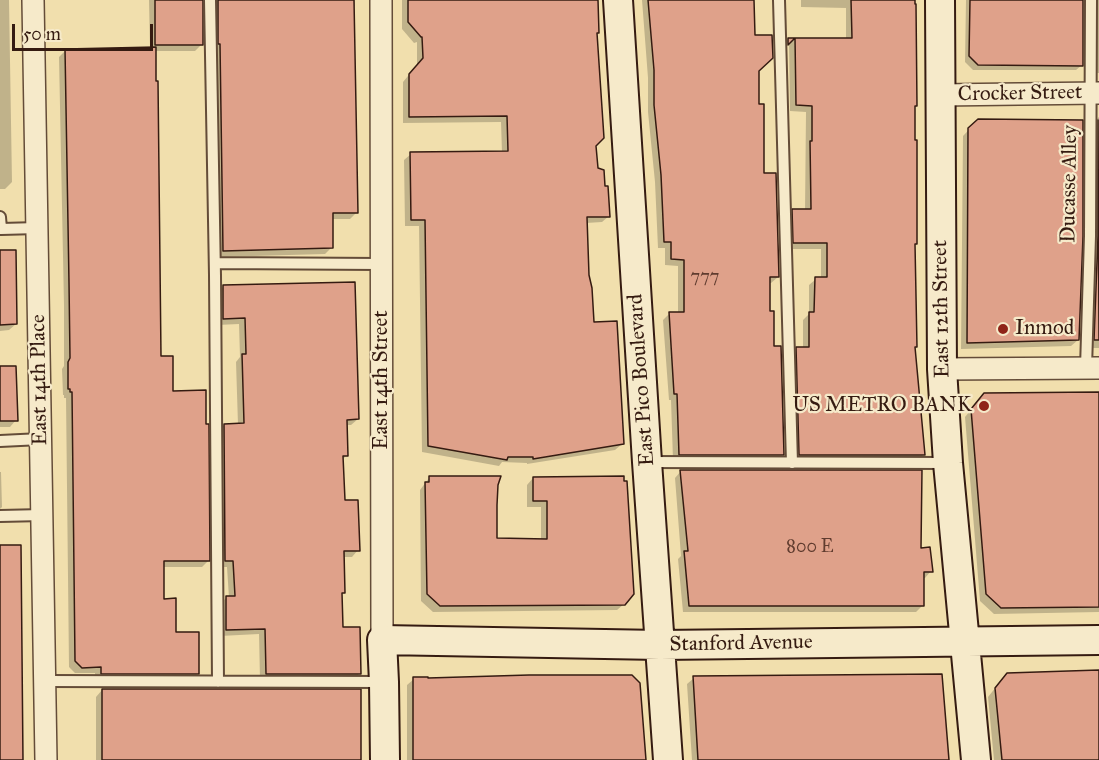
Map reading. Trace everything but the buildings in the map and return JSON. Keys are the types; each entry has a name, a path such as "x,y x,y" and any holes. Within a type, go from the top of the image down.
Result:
{"street":[{"name":"East 14th Place","path":"33,0 46,760"},
{"name":"East 14th Street","path":"381,0 382,640 385,760"},
{"name":"East Pico Boulevard","path":"618,0 668,760"},
{"name":"East 12th Street","path":"940,0 942,369 948,463 976,760"},
{"name":"Crocker Street","path":"940,95 1095,93"},
{"path":"942,369 1092,368"},
{"name":"Stanford Avenue","path":"382,640 660,645 1099,640"}],"lane":[{"path":"210,0 215,263 218,682"},
{"path":"779,0 792,463"},
{"name":"Ducasse Alley","path":"1091,0 1095,93 1092,368"},
{"path":"0,218 1,229 38,228"},
{"path":"215,263 381,264"},
{"path":"0,441 41,440"},
{"path":"647,462 948,463"},
{"path":"0,516 43,515"},
{"path":"45,681 384,682"}],"place":[{"name":"Inmod","path":"1003,329"},
{"name":"US METRO BANK","path":"984,406"}]}
